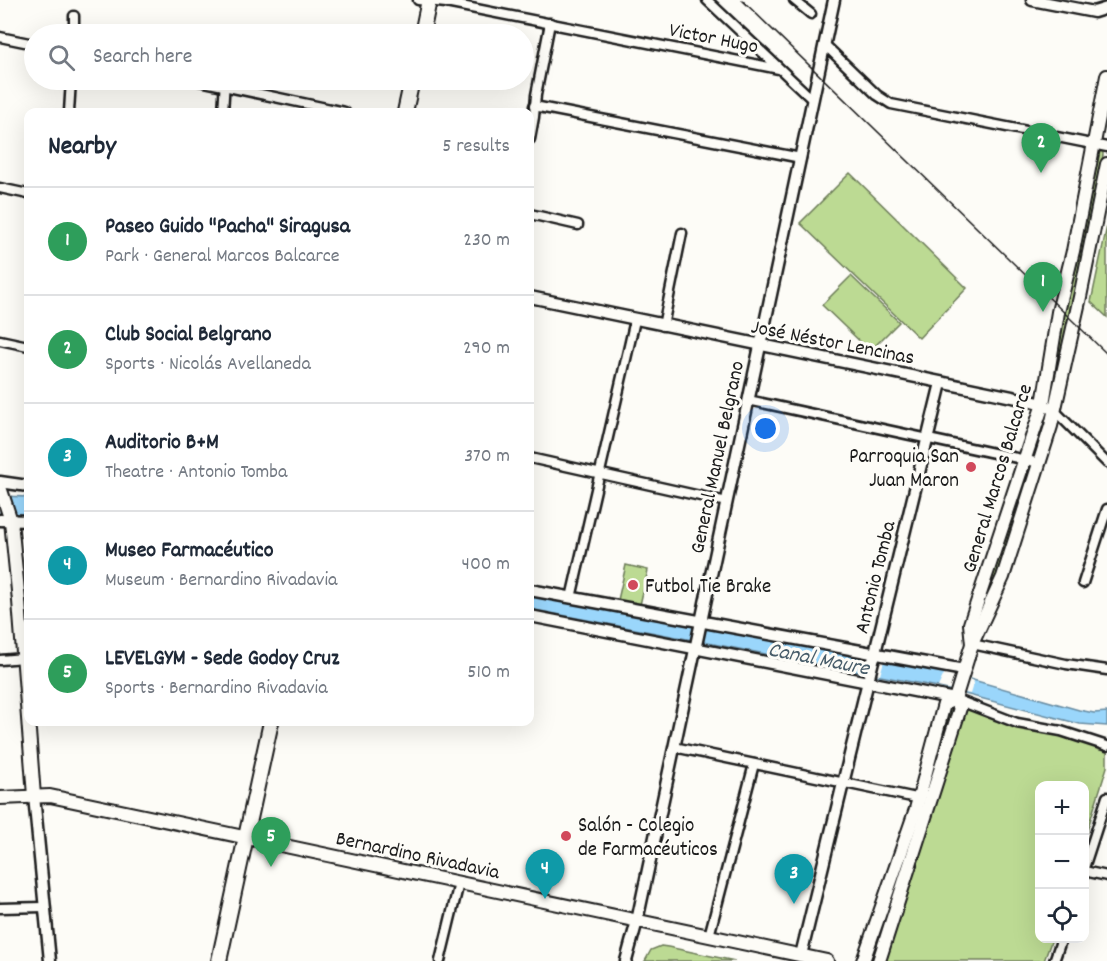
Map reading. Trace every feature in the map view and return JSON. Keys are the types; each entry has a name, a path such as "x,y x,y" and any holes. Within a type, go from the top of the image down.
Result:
{"main road":[{"path":"423,24 425,0"},
{"name":"General Marcos Balcarce","path":"972,644 970,624 1043,404 1056,321 1101,146 1107,76"},
{"path":"406,108 410,90"},
{"name":"General Marcos Balcarce","path":"863,961 960,708 956,695 972,644 1003,577 1040,463 1055,411 1107,164"},
{"path":"2,491 24,658"},
{"path":"29,726 34,796"},
{"path":"219,961 270,726"},
{"name":"Bernardino Rivadavia","path":"0,798 50,796 709,936 800,958 827,961"},
{"name":"General Marcos Balcarce","path":"879,961 924,800"}],"street":[{"name":"Victor Hugo","path":"425,0 779,69"},
{"path":"707,0 813,100"},
{"path":"794,0 811,14"},
{"name":"General Manuel Belgrano","path":"626,961 637,921 834,0"},
{"path":"1032,0 1094,12 1107,8"},
{"path":"74,16 74,24"},
{"path":"550,23 534,106 801,158"},
{"path":"0,36 24,42"},
{"path":"742,61 749,60 753,56 752,43"},
{"path":"824,44 877,95 891,104 1101,146"},
{"path":"69,108 70,90"},
{"path":"223,108 225,90"},
{"path":"254,90 328,108"},
{"path":"0,188 24,193"},
{"path":"534,215 578,225"},
{"path":"663,326 682,234"},
{"name":"José Néstor Lencinas","path":"534,298 1043,404 1055,411 1107,463"},
{"path":"571,598 634,320"},
{"path":"0,339 24,345"},
{"name":"Antonio Tomba","path":"800,958 941,382"},
{"path":"748,400 1040,463"},
{"path":"534,459 727,502"},
{"path":"0,482 24,485"},
{"path":"1083,583 1107,509"},
{"path":"7,519 24,521"},
{"path":"534,591 963,673"},
{"path":"534,617 696,644 956,695 1017,723 1061,731 1107,746"},
{"path":"972,644 1066,664 1107,670"},
{"path":"0,660 24,658"},
{"path":"674,747 924,800"},
{"path":"709,936 754,764"},
{"path":"34,796 50,961"},
{"path":"1089,853 1107,797"},
{"path":"1089,871 1107,876"},
{"path":"440,961 459,883"},
{"path":"0,908 44,907"},
{"path":"1054,961 1061,943"}],"green space":[{"path":"1098,151 1103,152 1103,155 1084,254 1051,396 1057,340"},
{"path":"850,173 967,288 919,338 800,223"},
{"path":"1107,226 1107,317 1091,302"},
{"path":"851,276 899,322 870,351 822,305"},
{"path":"1028,470 1032,471 999,571 978,618"},
{"name":"Futbol Tie Brake","path":"626,565 648,570 640,605 618,600"},
{"path":"967,703 989,712 1107,746 1107,767 1089,824 1089,781 1035,781 1035,943 1051,943 1044,961 884,961"},
{"path":"950,711 951,718 928,796 924,795 946,717"},
{"path":"921,806 925,807 874,960 869,959"},
{"path":"661,946 735,961 645,961 651,950"}],"water":[{"path":"0,496 24,497 24,515 0,515"},
{"name":"Canal Maure","path":"534,595 945,672 1079,710 1094,713 1107,712 1107,726 1080,724 938,687 534,610"}],"pier":[{"path":"861,657 884,661 880,675 858,671"},
{"path":"945,672 974,681 970,694 938,687"}],"tram line":[{"path":"742,0 1107,354"}],"place":[{"name":"Club Social Belgrano","path":"1041,173"},
{"name":"Paseo Guido \"Pacha\" Siragusa","path":"1043,312"},
{"name":"Parroquia San Juan Maron","path":"971,467"},
{"name":"Futbol Tie Brake","path":"633,585"},
{"name":"Salón - Colegio de Farmacéuticos","path":"566,836"},
{"name":"LEVELGYM - Sede Godoy Cruz","path":"271,867"},
{"name":"Museo Farmacéutico","path":"545,899"},
{"name":"Auditorio B+M","path":"794,904"}]}
